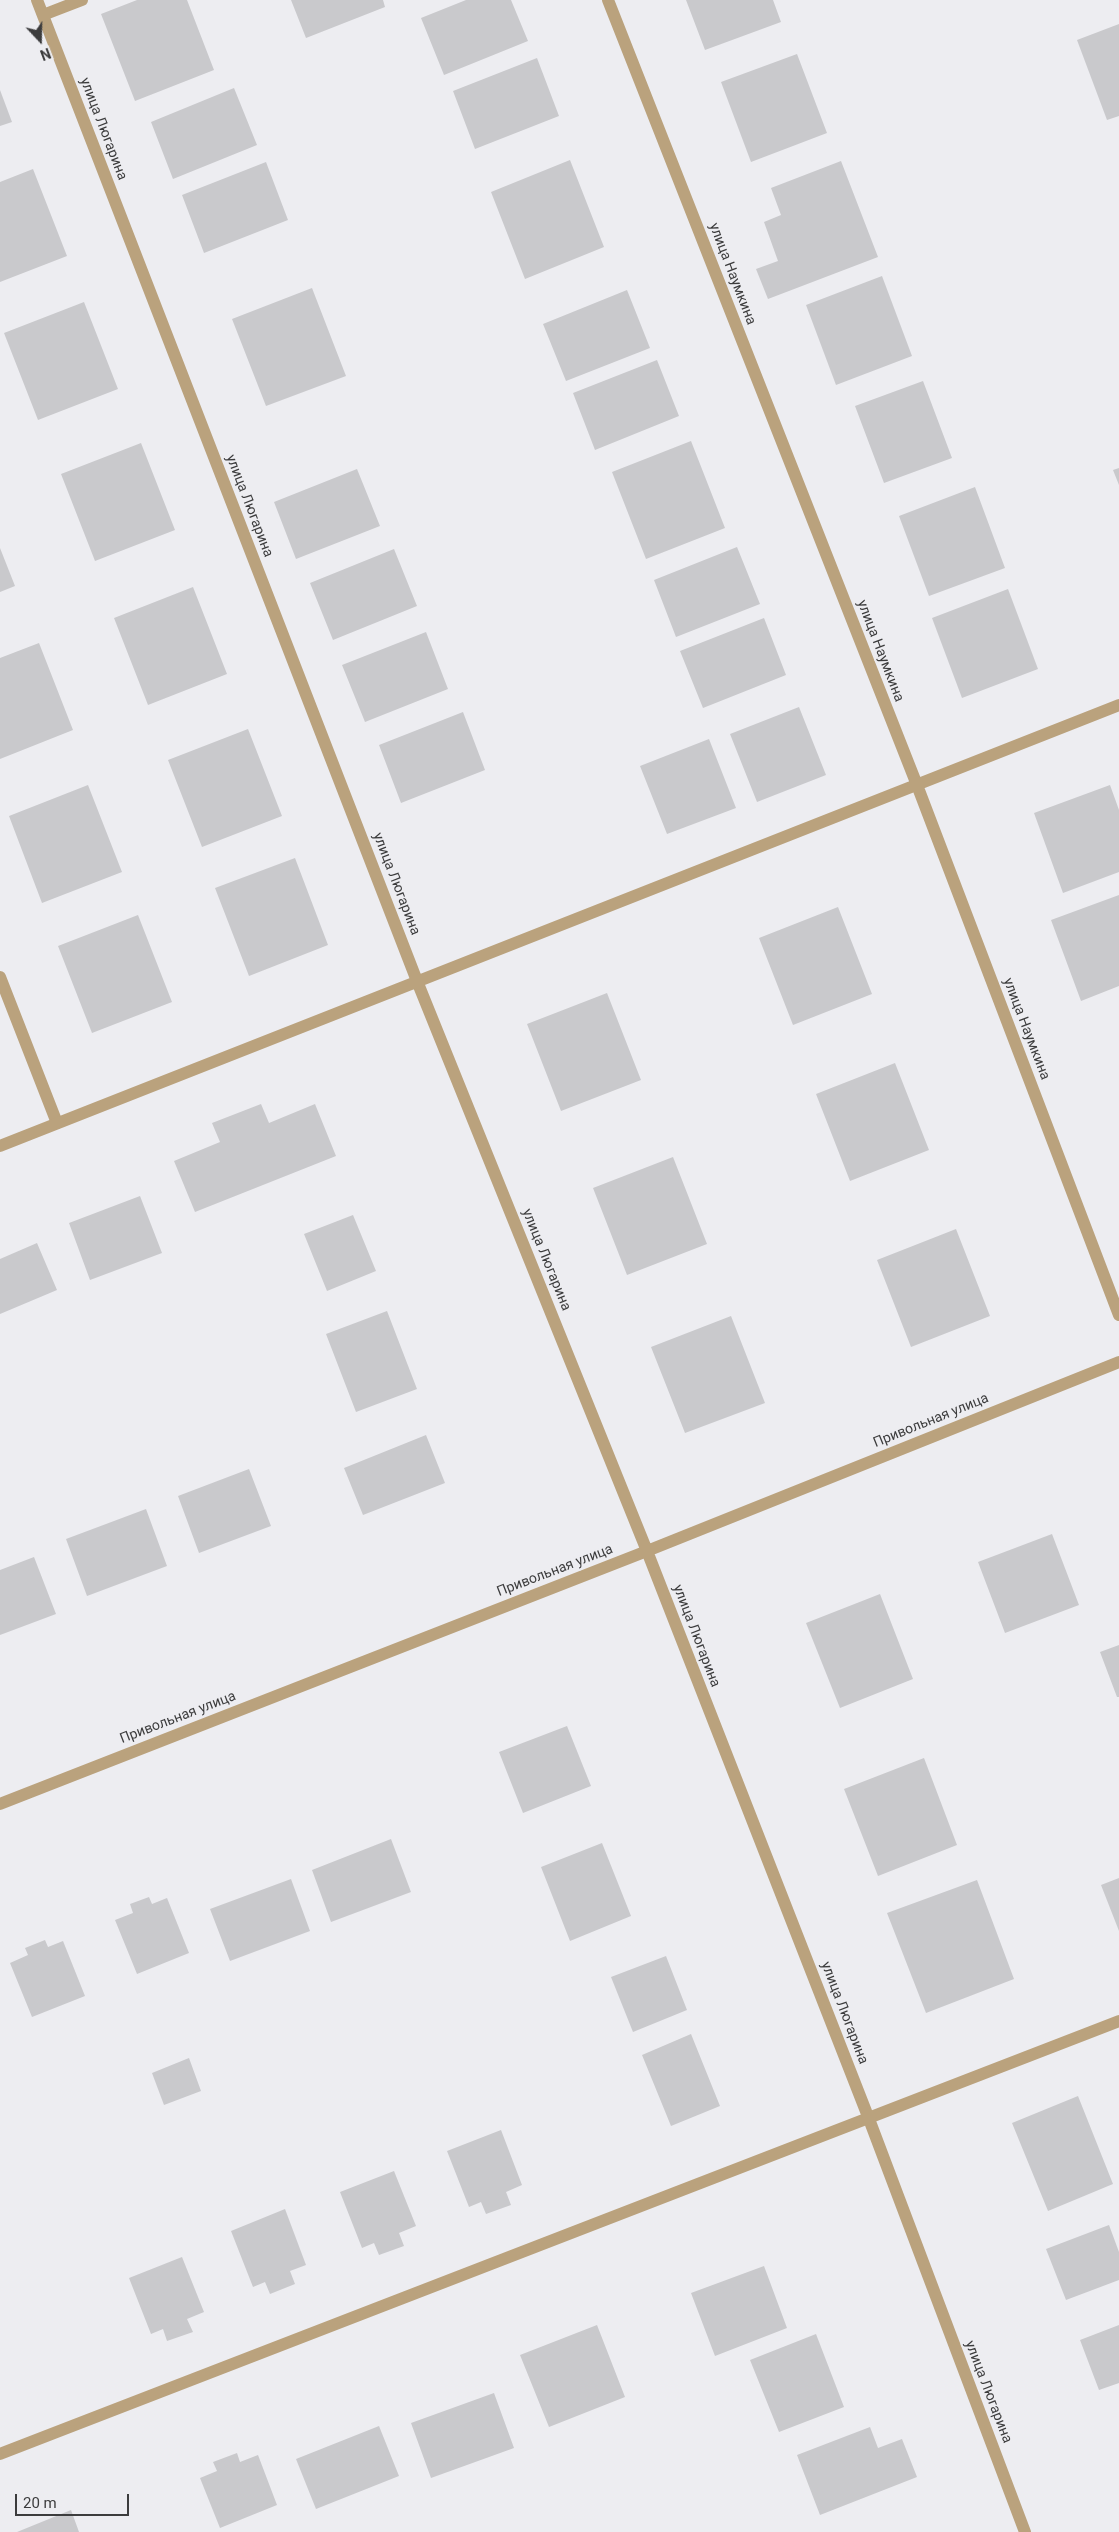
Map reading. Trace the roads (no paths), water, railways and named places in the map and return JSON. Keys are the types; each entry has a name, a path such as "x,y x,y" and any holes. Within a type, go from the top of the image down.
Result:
{"street":[{"name":"улица Люгарина","path":"37,0 418,981 647,1551 869,2119 1025,2532"},
{"path":"43,15 82,0"},
{"name":"улица Наумкина","path":"608,0 917,785 1119,1315"},
{"path":"0,1146 1119,705"},
{"path":"0,977 57,1123"},
{"name":"Привольная улица","path":"0,1804 647,1551 1119,1362"},
{"path":"0,2454 1119,2021"}]}
